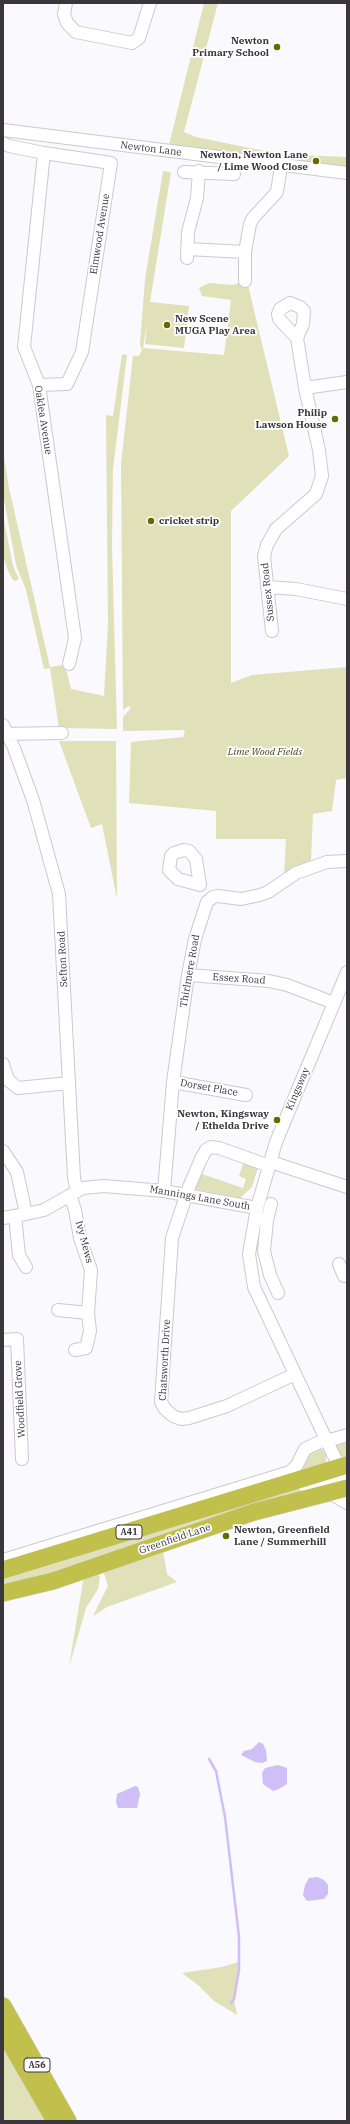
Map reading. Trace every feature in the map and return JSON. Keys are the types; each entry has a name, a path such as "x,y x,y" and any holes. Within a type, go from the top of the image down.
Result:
{"highway":[{"name":"Greenfield Lane","path":"3,1593 53,1581 254,1512 328,1492 346,1476"},
{"name":"Greenfield Lane","path":"3,1570 255,1493 346,1476"},
{"name":"A56","path":"4,2008 68,2121"},
{"name":"A56","path":"3,2031 55,2121"}],"street":[{"path":"66,3 64,14 67,23 76,32 132,43 139,38 150,3"},
{"name":"Newton Lane","path":"3,130 281,166 347,173"},
{"name":"Elmwood Avenue","path":"3,143 10,146 44,153 111,163 82,352 67,384 39,385"},
{"name":"Oaklea Avenue","path":"44,153 24,347 39,385 75,638 69,664"},
{"path":"245,281 245,252 253,218 277,192 281,166"},
{"path":"184,172 234,174"},
{"path":"199,172 197,198 188,232 187,253 245,252"},
{"name":"Sussex Road","path":"272,632 264,556 270,536 316,494 322,476 319,450 305,388 297,338"},
{"path":"305,388 347,382"},
{"path":"267,586 296,589 347,599"},
{"path":"4,731 62,733"},
{"name":"Sefton Road","path":"4,731 14,748 33,800 59,894 74,1193"},
{"path":"200,885 213,897 241,899 268,892 296,873 327,862 347,861"},
{"name":"Thirlmere Road","path":"164,1191 173,1082 188,975 195,940 204,910 207,902 213,897"},
{"name":"Kingsway","path":"256,1213 269,1164 285,1119 347,972"},
{"name":"Essex Road","path":"188,975 269,980 334,1003"},
{"path":"3,1064 8,1080 18,1088 69,1083"},
{"name":"Dorset Place","path":"173,1082 246,1095"},
{"name":"Chatsworth Drive","path":"269,1164 264,1164 219,1148 209,1148 203,1154 172,1238 161,1402 165,1409 173,1416 181,1419 189,1418 227,1406 295,1374"},
{"path":"3,1151 17,1172 15,1216 19,1255 26,1266"},
{"path":"269,1164 274,1163 347,1186"},
{"name":"Mannings Lane South","path":"15,1216 44,1210 89,1186 135,1188 187,1194 256,1213 250,1254 254,1287 326,1440 346,1476"},
{"name":"Ivy Mews","path":"74,1193 80,1238 91,1270 88,1313 90,1331 86,1348 75,1350"},
{"path":"271,1204 267,1220 264,1251 273,1289"},
{"path":"256,1213 267,1220"},
{"path":"58,1310 88,1313"},
{"name":"Woodfield Grove","path":"3,1340 17,1334 22,1459"},
{"path":"3,1560 290,1472 297,1465 305,1449 310,1445 347,1435"},
{"path":"328,1492 347,1503"}],"green space":[{"path":"204,3 218,3 184,132 196,137 279,154 347,157 347,167 169,145"},
{"name":"Lime Wood Fields","path":"163,171 171,172 150,302 189,306 184,348 145,344 147,322 143,348 224,355 231,300 202,296 199,288 209,283 232,285 247,281 289,456 231,511 231,683 252,675 347,667 347,778 336,780 332,811 313,814 311,860 284,874 286,839 216,839 216,811 129,803 131,742 183,737 185,730 123,731 123,717 131,708 129,706 123,710 121,464 133,356 139,356 142,350 140,344 145,279"},
{"path":"122,354 127,355 113,469 112,546 117,729 59,728 50,668 44,669 26,590 16,565 3,494 3,451 9,488 50,667 63,665 67,673 71,689 104,696 108,623 106,415 113,416"},
{"path":"3,515 13,566 19,579 15,581 12,579 6,566 3,554"},
{"path":"59,741 116,741 117,899 102,824 91,828"},
{"path":"244,1161 259,1165 252,1187 240,1198 195,1189 203,1169 202,1174 243,1188 246,1179 239,1176"},
{"path":"347,1439 347,1458 340,1455 336,1447 337,1444"},
{"path":"320,1448 326,1453 326,1461 324,1465 298,1471 307,1453"},
{"path":"315,1486 48,1575 3,1587 3,1573 272,1494"},
{"path":"163,1550 167,1574 177,1582 107,1607 93,1616 108,1586 103,1570"},
{"path":"97,1571 100,1578 98,1589 86,1608 69,1667 84,1575"},
{"path":"238,1962 239,1970 234,1999 237,2015 214,2001 198,1985 182,1973 222,1967"},
{"path":"3,2046 45,2121 3,2121"}],"shaded area":[{"path":"259,1742 263,1744 266,1750 267,1761 262,1763 255,1762 241,1755 244,1751 252,1749"},
{"path":"278,1765 287,1768 287,1784 273,1791 263,1784 262,1773 265,1768"},
{"path":"135,1786 138,1787 140,1794 137,1808 118,1808 116,1802 117,1794"},
{"path":"317,1877 324,1880 328,1885 328,1894 324,1899 307,1901 303,1895 305,1885 309,1878"}],"waterway":[{"path":"209,1759 216,1771 225,1817 239,1937 239,1970 234,1999 231,2003"}],"place":[{"name":"Newton Primary School","path":"277,47"},
{"name":"Newton, Newton Lane / Lime Wood Close","path":"316,161"},
{"name":"New Scene MUGA Play Area","path":"167,325"},
{"name":"Philip Lawson House","path":"335,419"},
{"name":"cricket strip","path":"151,521"},
{"name":"Newton, Kingsway / Ethelda Drive","path":"277,1120"},
{"name":"Newton, Greenfield Lane / Summerhill","path":"226,1536"}]}
